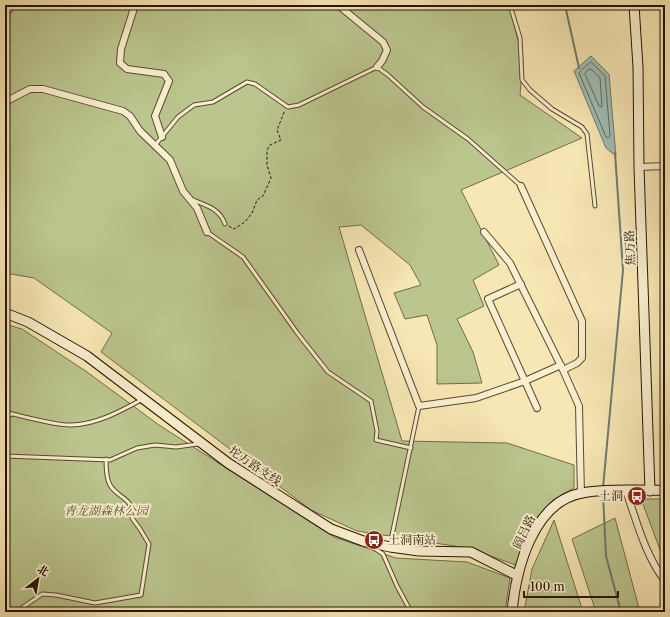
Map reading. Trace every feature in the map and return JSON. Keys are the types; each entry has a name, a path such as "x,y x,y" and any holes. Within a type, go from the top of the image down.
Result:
{"main road":[{"name":"焦万路","path":"634,5 638,67 639,167 650,491"},
{"name":"坨万路支线","path":"5,313 28,322 87,356 201,443 257,482 318,521 341,533 363,541 390,547 419,551 471,552 518,576"},
{"name":"阎吕路","path":"512,612 518,576 535,530 550,509 562,500 585,493 665,490"}],"street":[{"path":"5,14 13,5"},
{"path":"135,5 121,49 120,62 127,69 164,74 168,77 169,81 155,116 162,137"},
{"path":"338,5 383,42 386,50 382,61 377,67"},
{"path":"5,102 30,89 43,88 123,111 130,116 140,131 156,144 170,160 183,191 197,208 206,232"},
{"path":"639,167 665,166"},
{"path":"359,250 419,406 476,398 576,363 582,358 582,321 520,186"},
{"path":"484,232 510,263 562,367 579,406 585,493"},
{"path":"521,284 488,299 537,408"},
{"path":"626,491 647,550 656,570 665,581"}],"lane":[{"path":"510,5 520,38 522,80 530,90 552,109 582,127 587,134 595,206"},
{"path":"156,144 178,117 194,105 213,102 247,82 255,84 288,107 299,105 377,67 423,107 468,139 520,186"},
{"path":"189,199 213,208 223,218 225,224"},
{"path":"206,232 243,257 298,334 328,372 371,401 377,431 376,440 411,448"},
{"path":"5,412 71,425 97,421 119,412 143,398"},
{"path":"390,547 419,406"},
{"path":"5,418 12,414"},
{"path":"5,456 110,460 137,448 155,445 176,447 201,443"},
{"path":"16,612 42,594 95,603 142,595 149,544 132,518 130,504 110,485 106,470 106,459"},
{"path":"363,541 383,554 397,586 411,612"}],"path":[{"path":"225,224 234,229 245,222 252,213 256,200 263,196 271,178 267,165 267,150 270,145 281,140 277,130 288,107"}],"green space":[{"path":"5,5 509,5 523,59 520,95 582,138 461,190 499,265 473,280 484,306 457,319 473,352 482,383 437,384 437,345 427,315 405,319 394,293 421,285 410,265 361,225 339,227 402,441 507,443 574,465 574,488 553,500 535,520 516,565 467,548 357,531 311,510 101,352 112,333 34,278 5,273"},
{"name":"青龙湖森林公园","path":"5,324 22,329 87,372 159,425 334,537 396,558 467,562 510,578 505,612 5,612"},
{"path":"641,499 665,499 665,563"},
{"path":"615,518 640,612 596,612 572,539"},
{"path":"554,520 583,612 524,612 532,569"}],"water":[{"path":"591,56 609,74 616,156 606,148 574,71"}],"waterway":[{"path":"565,5 579,68"},
{"path":"603,488 623,270 615,153"},
{"path":"603,494 606,556 621,612"}],"place":[{"name":"土洞","path":"637,496"},
{"name":"土洞南站","path":"374,540"}]}
